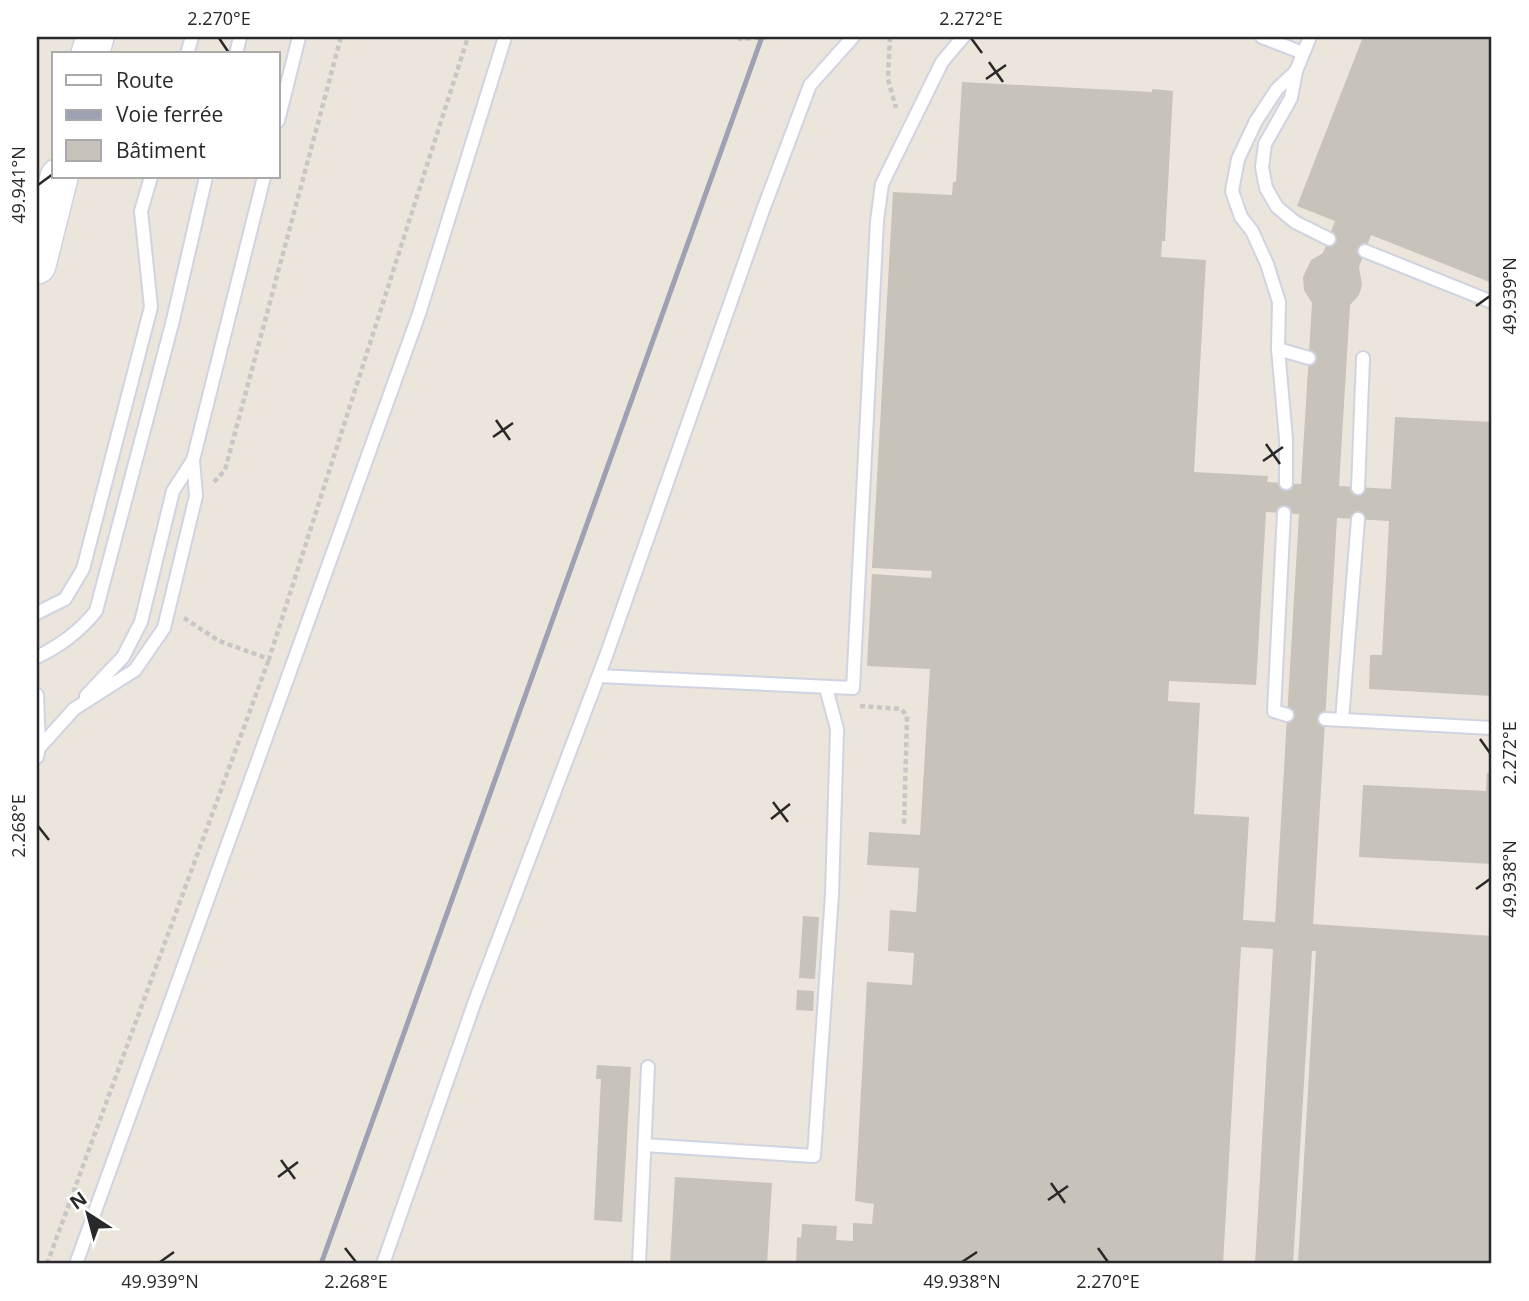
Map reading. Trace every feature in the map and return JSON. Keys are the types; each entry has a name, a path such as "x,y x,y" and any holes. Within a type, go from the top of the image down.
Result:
{"main road":[{"path":"37,265 59,178"}],"lane":[{"path":"280,113 299,37"},
{"path":"76,1264 419,314 505,37"},
{"path":"383,1264 475,1001 599,676 763,209 810,85 853,37"},
{"path":"599,676 853,688 877,221 882,184 942,62 963,37"},
{"path":"1262,37 1303,53"},
{"path":"1310,37 1296,71 1291,98 1265,144 1262,167 1266,188 1277,207 1295,222 1329,239"},
{"path":"1286,483 1286,439 1278,349 1279,302 1267,264 1252,231 1241,217 1232,191 1238,159 1256,121 1277,89 1296,71"},
{"path":"37,613 65,599 83,569 151,307 141,211 151,178"},
{"path":"37,657 57,647 81,629 96,611 173,320 206,178"},
{"path":"38,752 123,657 141,622 173,491 193,460 264,178"},
{"path":"1365,251 1492,302"},
{"path":"1278,349 1309,358"},
{"path":"1358,488 1363,358"},
{"path":"74,709 135,670 164,628 196,496 193,460"},
{"path":"1284,513 1274,711 1287,715"},
{"path":"1342,720 1358,519"},
{"path":"644,1145 814,1156 832,894 836,757 835,717 827,688"},
{"path":"37,695 38,752"},
{"path":"1325,719 1492,728"},
{"path":"639,1264 648,1067"}],"path":[{"path":"196,496 210,498 213,482 225,470 341,37"},
{"path":"47,1264 269,659 468,37"},
{"path":"738,37 769,37"},
{"path":"180,615 219,641 269,659"},
{"path":"851,700 859,706 901,709 907,716 904,827"}],"building":[{"path":"1363,37 1492,37 1492,283 1371,235 1359,267 1362,285 1359,295 1350,305 1339,486 1391,489 1395,417 1492,422 1492,696 1369,689 1370,655 1382,655 1389,521 1337,518 1313,924 1492,936 1492,1264 1298,1264 1316,951 1312,951 1293,1264 1255,1264 1273,949 1241,947 1223,1264 796,1264 797,1237 801,1238 802,1224 837,1226 836,1240 853,1241 853,1223 872,1224 874,1204 855,1201 867,982 912,985 914,953 888,951 890,910 916,912 919,868 867,865 869,832 920,835 930,669 867,666 872,574 931,578 932,571 872,568 893,192 952,195 953,182 956,182 962,82 1173,91 1165,241 1162,241 1161,257 1206,260 1194,472 1268,476 1267,482 1301,484 1312,303 1304,290 1303,277 1311,260 1323,253 1335,221 1297,206","holes":["1266,512 1299,514 1275,922 1243,920 1249,817 1194,814 1200,703 1168,701 1169,681 1256,685"]},
{"path":"1487,773 1492,773 1492,864 1359,857 1363,785 1486,791"},
{"path":"803,916 819,917 815,979 799,978"},
{"path":"797,990 814,991 813,1011 796,1010"},
{"path":"597,1065 631,1067 622,1222 594,1220 601,1079 596,1079"},
{"path":"675,1177 772,1183 767,1264 670,1264"}],"railway":[{"path":"321,1264 762,37"}]}
